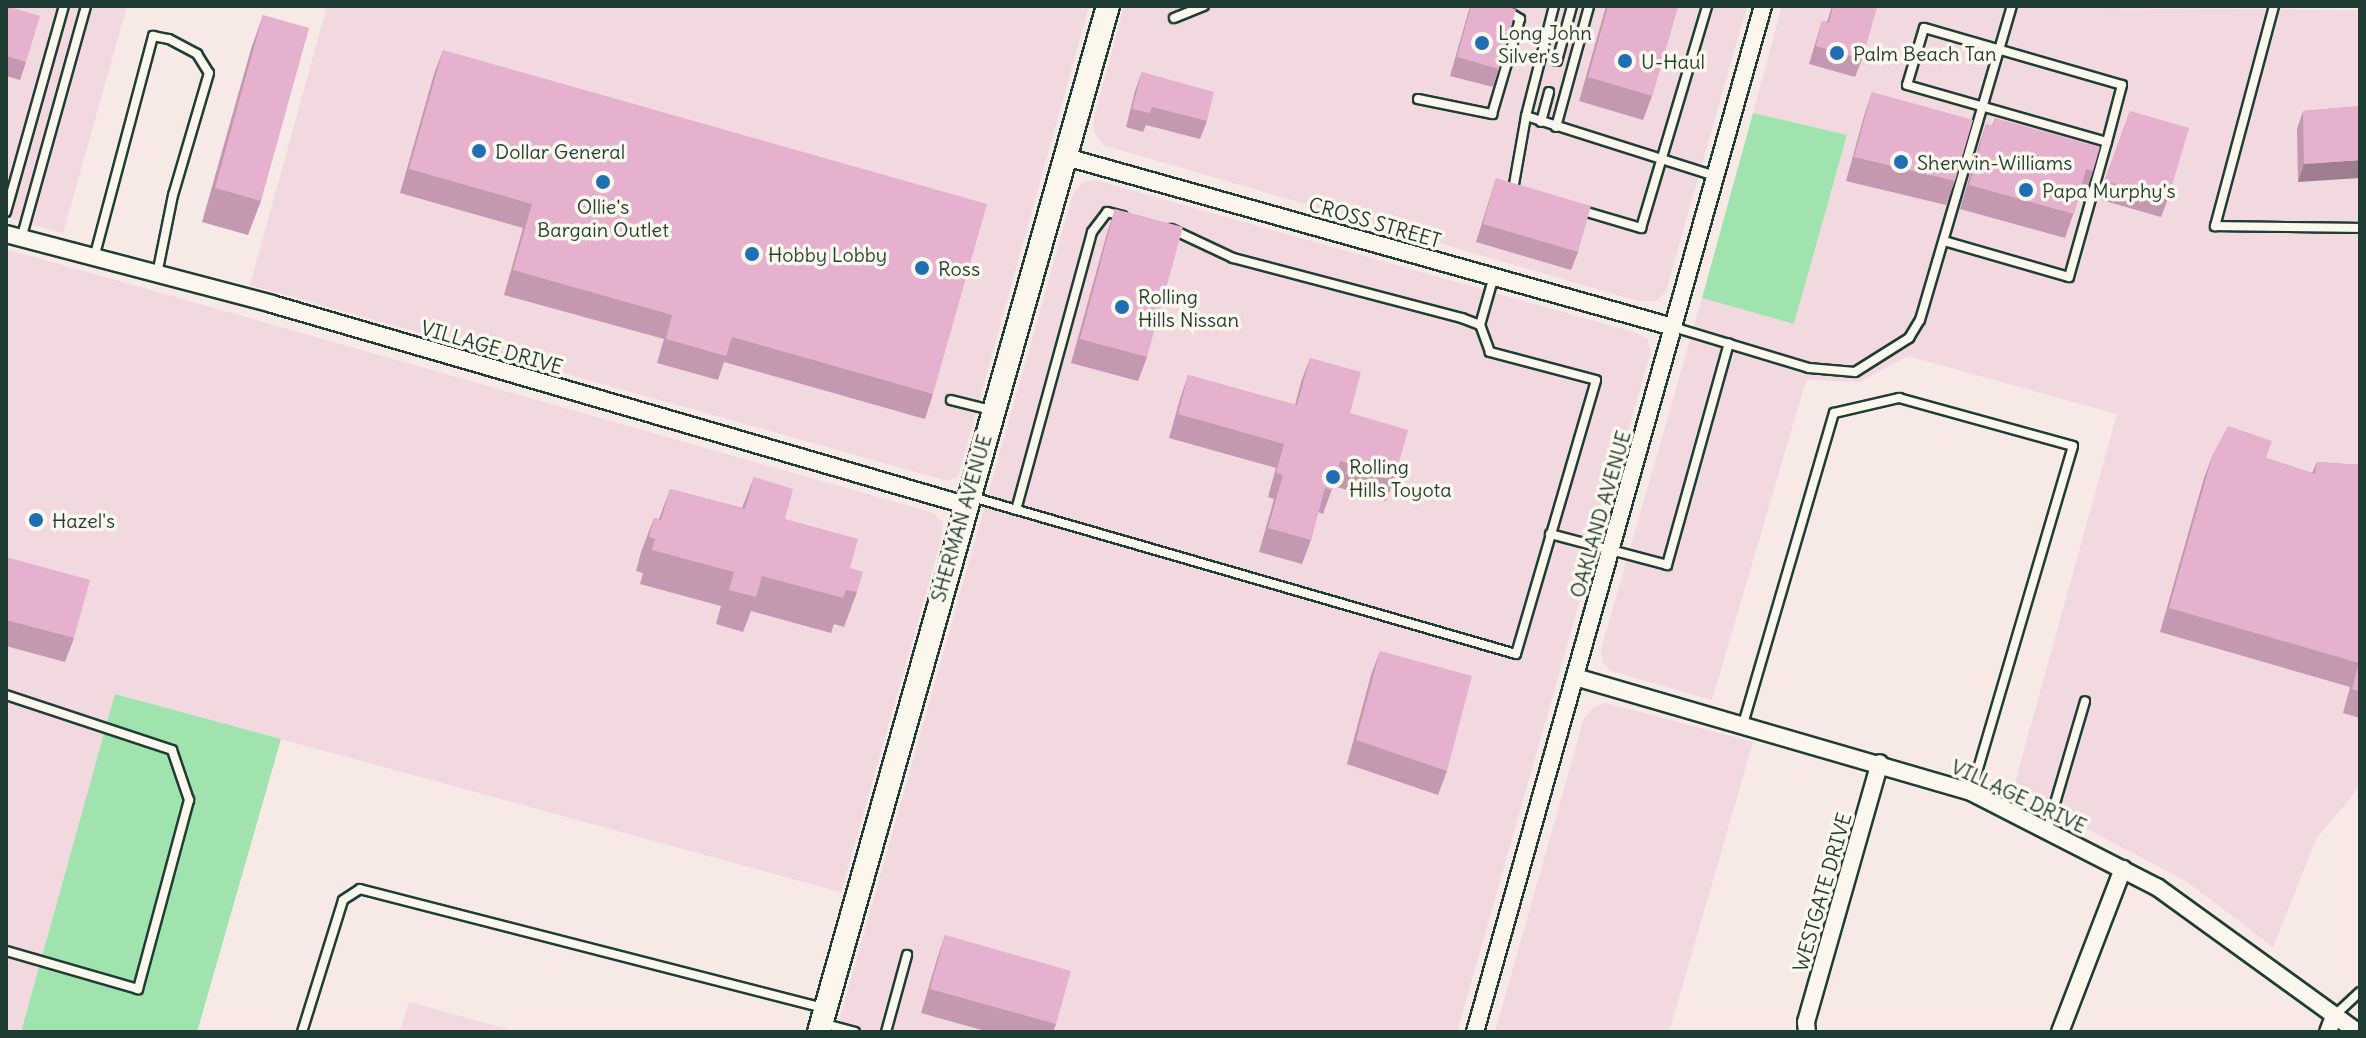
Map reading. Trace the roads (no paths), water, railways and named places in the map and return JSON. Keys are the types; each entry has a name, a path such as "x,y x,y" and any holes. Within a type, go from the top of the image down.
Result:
{"street":[{"name":"SHERMAN AVENUE","path":"822,1021 966,500 1108,6"},
{"name":"OAKLAND AVENUE","path":"1475,1032 1763,6"},
{"name":"CROSS STREET","path":"1066,157 1673,327"},
{"name":"VILLAGE DRIVE","path":"14,237 966,500"},
{"name":"VILLAGE DRIVE","path":"1575,677 1880,763 1971,792 2048,827 2123,869 2248,950 2331,1024 2357,1032"},
{"name":"WESTGATE DRIVE","path":"1807,1032 1806,1022 1880,763"},
{"path":"2060,1032 2123,869"}],"lane":[{"path":"6,212 64,6"},
{"path":"14,237 86,6"},
{"path":"1174,18 1204,6"},
{"path":"1418,99 1492,114 1520,19 1498,6"},
{"path":"1525,194 1510,189 1554,6"},
{"path":"1557,61 1572,6"},
{"path":"1556,127 1589,6"},
{"path":"1568,206 1641,228 1707,6"},
{"path":"1673,327 1809,368 1855,372 1884,358 1909,338 1920,320 2002,50 2012,6"},
{"path":"2274,6 2215,226 2360,228"},
{"path":"1944,241 2069,277 2107,142 2122,85 1924,28 1907,85 2107,142"},
{"path":"94,258 153,36 169,39 197,54 209,73 173,195 157,275"},
{"path":"1541,122 1549,92"},
{"path":"1526,116 1715,176"},
{"path":"1016,510 1092,232 1107,212 1138,220"},
{"path":"1154,224 1233,258 1480,325"},
{"path":"966,500 1016,510 1516,654 1596,380 1490,352 1480,325 1494,276"},
{"path":"1550,534 1667,565 1729,343"},
{"path":"1743,724 1834,413 1899,398 2073,446 1971,792"},
{"path":"951,400 992,411"},
{"path":"6,695 172,750 189,800 138,989 6,951"},
{"path":"2048,827 2085,701"},
{"path":"302,1032 343,900 360,889 855,1032"},
{"path":"886,1032 907,955"},
{"path":"2331,1024 2360,992"}],"place":[{"name":"Long John Silver's","path":"1482,43"},
{"name":"Palm Beach Tan","path":"1837,53"},
{"name":"U-Haul","path":"1625,61"},
{"name":"Dollar General","path":"479,151"},
{"name":"Sherwin-Williams","path":"1901,162"},
{"name":"Ollie's Bargain Outlet","path":"603,182"},
{"name":"Papa Murphy's","path":"2026,190"},
{"name":"Hobby Lobby","path":"752,254"},
{"name":"Ross","path":"922,268"},
{"name":"Rolling Hills Nissan","path":"1122,307"},
{"name":"Rolling Hills Toyota","path":"1333,477"},
{"name":"Hazel's","path":"36,520"}]}
